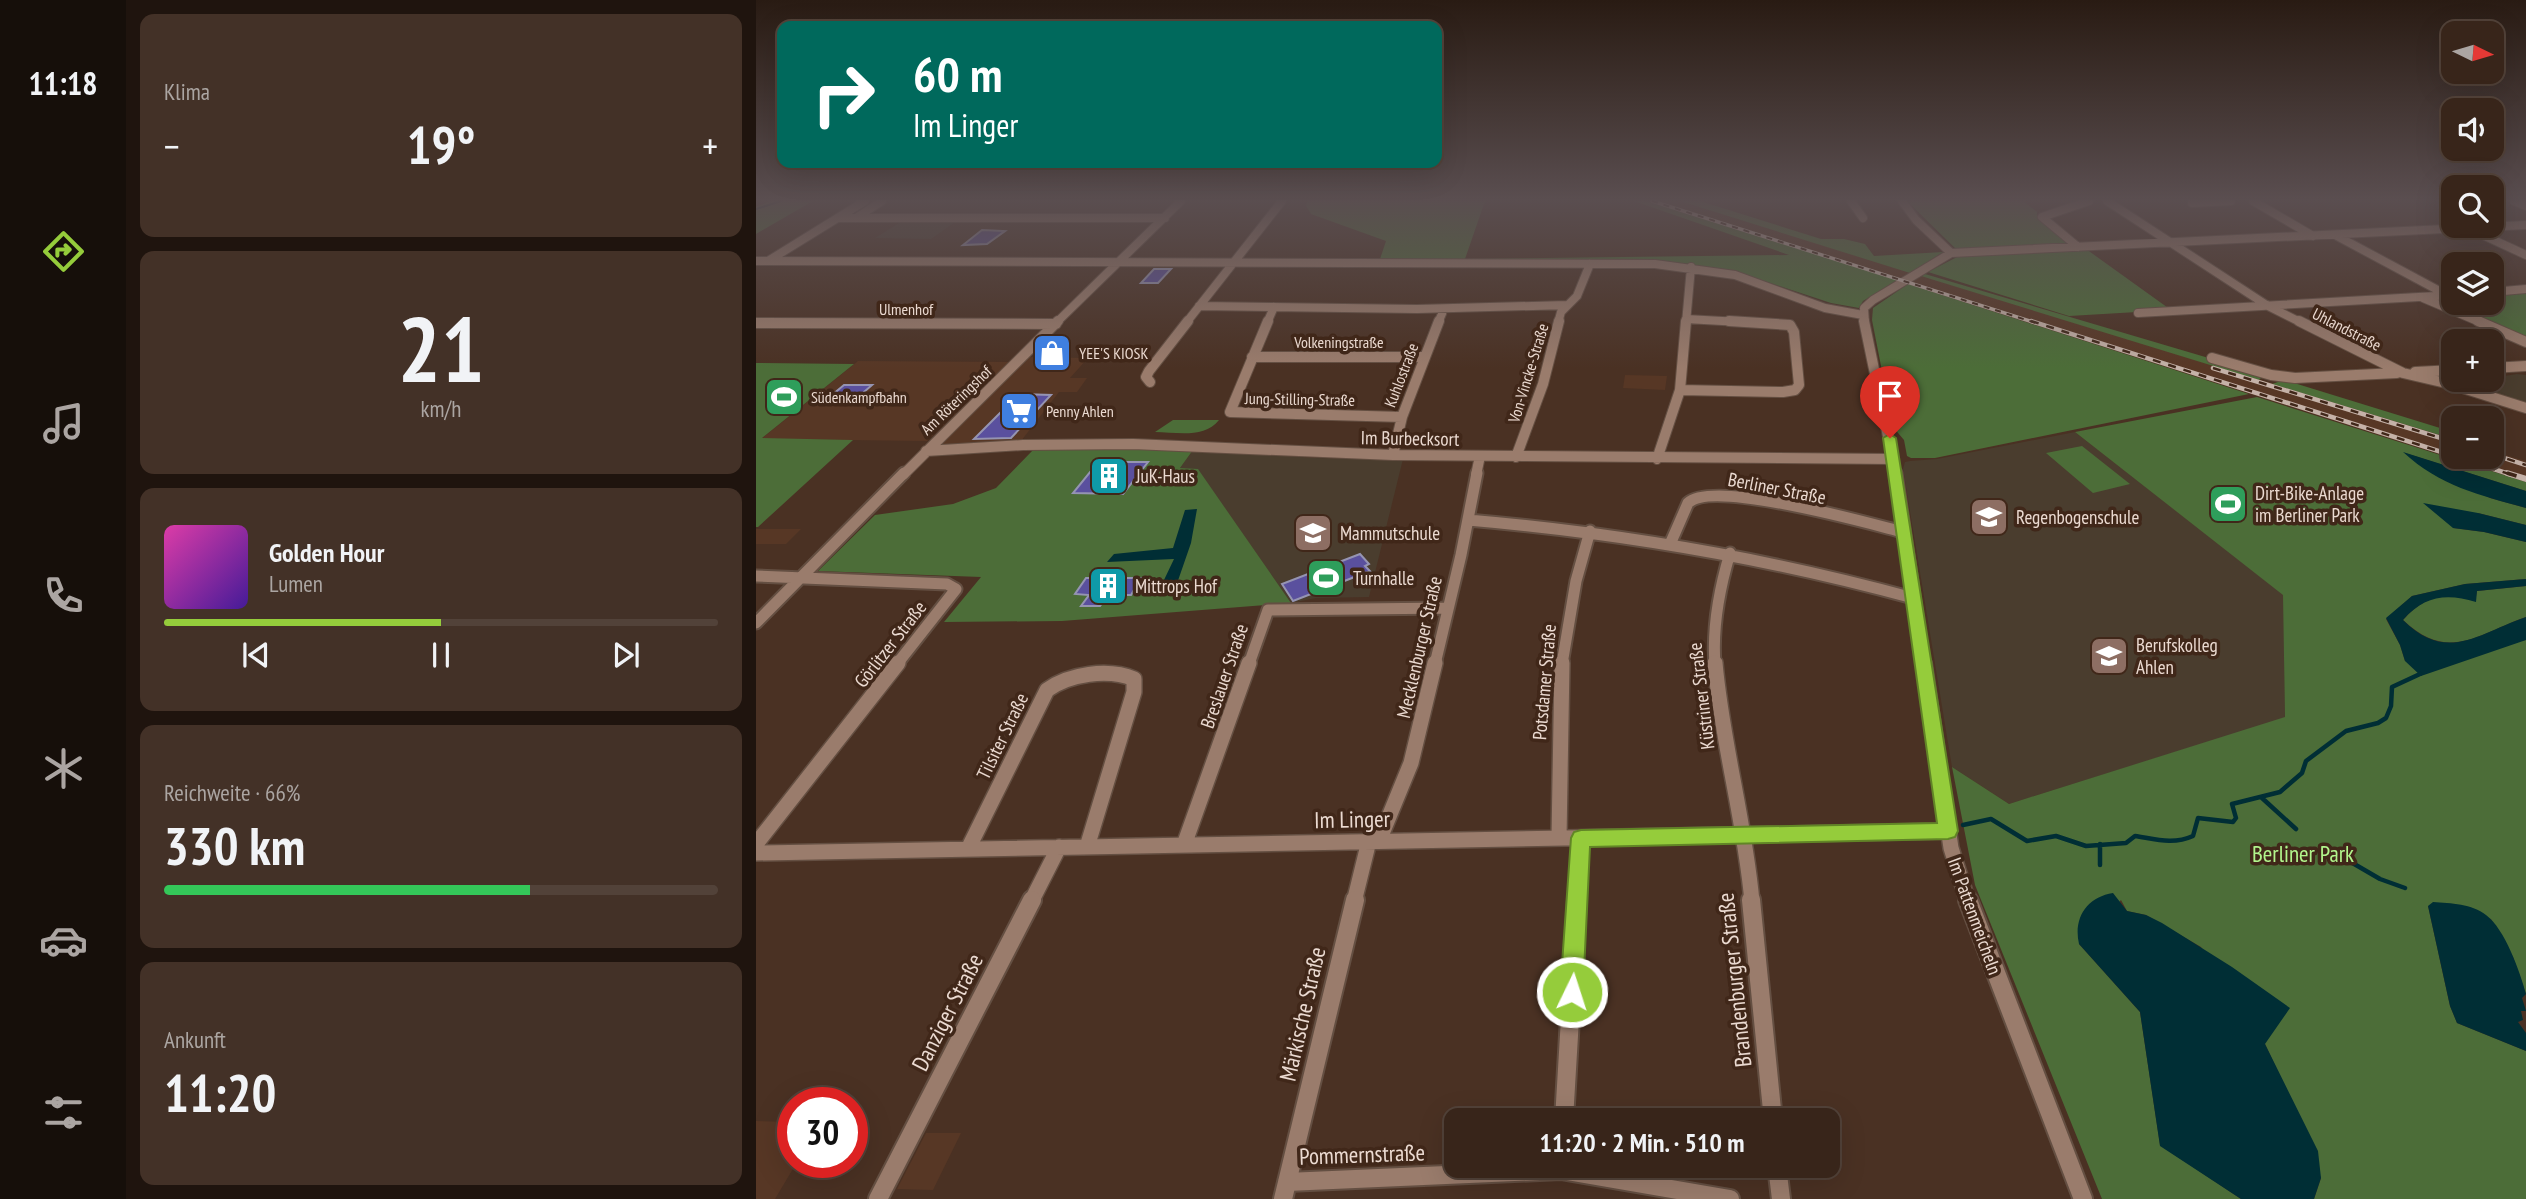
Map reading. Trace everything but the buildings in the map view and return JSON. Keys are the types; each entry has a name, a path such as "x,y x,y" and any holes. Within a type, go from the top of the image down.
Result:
{"street":[{"path":"756,269 775,257"},
{"name":"Am Röteringshof","path":"756,623 1123,257"},
{"path":"1150,382 1146,377 1149,371 1237,257"},
{"path":"756,261 1590,264 1691,267 1745,278 1825,308 1863,315 1864,307 1872,300 1944,257"},
{"name":"Uhlandstraße","path":"2191,257 2268,306 2403,373 2450,384 2526,408"},
{"path":"2377,257 2441,290"},
{"name":"Von-Vincke-Straße","path":"1516,457 1543,384 1561,312 1577,296 1590,264"},
{"path":"1657,459 1679,390 1691,267"},
{"path":"2504,291 2526,289"},
{"path":"2138,313 2441,296"},
{"path":"2421,297 2526,342"},
{"path":"1199,306 1444,309 1567,305"},
{"name":"Jung-Stilling-Straße","path":"1274,307 1229,411 1231,413 1402,417"},
{"name":"Kuhlostraße","path":"1393,455 1402,417 1444,309"},
{"name":"Im Pattenmeicheln","path":"1863,315 1894,459 1948,831 1962,886 2083,1199"},
{"path":"1679,390 1783,392 1795,390 1799,385 1794,332 1790,325 1686,319"},
{"name":"Ulmenhof","path":"756,323 1056,324"},
{"name":"Volkeningstraße","path":"1252,357 1425,357"},
{"path":"2212,358 2272,375 2295,378 2441,371"},
{"path":"2504,367 2526,366"},
{"name":"Im Burbecksort","path":"926,451 1023,445 1133,444 1393,455 1894,459"},
{"name":"Mecklenburger Straße","path":"1374,841 1410,763 1448,608 1480,456"},
{"name":"Berliner Straße","path":"1671,542 1687,503 1694,497 1705,494 1766,501 1903,532"},
{"path":"1468,520 1590,531 1671,542 1792,565 1913,598"},
{"name":"Potsdamer Straße","path":"1559,838 1560,676 1576,581 1590,531"},
{"name":"Küstriner Straße","path":"1730,553 1719,583 1713,614 1713,642 1722,731 1745,835"},
{"path":"756,576 803,576"},
{"name":"Görlitzer Straße","path":"756,844 956,589 947,584 803,576"},
{"name":"Breslauer Straße","path":"1184,845 1268,610 1448,608"},
{"name":"Tilsiter Straße","path":"968,849 1046,690 1065,679 1124,674 1133,679 1135,687 1087,847"},
{"name":"Im Linger","path":"756,853 1948,831"},
{"name":"Brandenburger Straße","path":"1745,835 1772,1108"},
{"path":"1565,1108 1581,838"},
{"name":"Märkische Straße","path":"1285,1190 1374,841"},
{"name":"Danziger Straße","path":"878,1199 1059,847"},
{"name":"Pommernstraße","path":"1285,1190 1444,1177"},
{"name":"Pommernstraße","path":"1616,1178 1730,1199"},
{"path":"1778,1178 1781,1199"}],"shaded area":[{"path":"1822,257 1862,257 2441,435 2441,455"},
{"path":"1027,357 1088,358 1070,378 1087,378 1077,392 1059,392 1021,441 947,445 940,443"},
{"path":"858,361 1010,362 927,441 761,439"},
{"path":"1625,375 1667,376 1665,390 1623,388"},
{"path":"2526,375 2526,405 2489,395 2490,392 2504,392 2504,376"},
{"name":"Berufskolleg Ahlen","path":"2075,432 2284,595 2285,718 2009,804 1952,767 1903,469 1905,462 1937,459"},
{"name":"Mammutschule","path":"1193,450 1316,458 1403,459 1369,597 1316,598 1291,603 1198,470 1180,468"},
{"path":"2504,455 2526,461 2526,482 2485,469 2504,469"},
{"path":"756,529 801,529 786,544 756,544"},
{"path":"756,1121 777,1122 777,1178 787,1178 775,1199 756,1199"},
{"path":"926,1133 961,1133 933,1190 897,1189"}],"green space":[{"path":"1824,257 1897,280 1863,301 1859,308 1831,303 1740,273 1681,263 1380,259"},
{"path":"1859,257 1935,257 1910,273"},
{"path":"1957,257 2097,257 2171,310 2069,316 1928,272"},
{"path":"1925,274 2256,372 2261,378 2259,380 1921,276"},
{"path":"1908,284 2249,394 1935,458 1911,458 1907,456 1904,440 1893,427 1872,320 1873,308"},
{"path":"2526,293 2526,339 2470,315 2504,315 2504,294"},
{"path":"756,363 854,364 762,438 853,440 758,527 756,527"},
{"path":"2284,380 2441,428 2441,435 2272,384"},
{"name":"Berliner Park","path":"2257,397 2441,455 2441,464 2405,453 2490,498 2526,508 2526,525 2478,513 2453,528 2526,542 2526,579 2465,584 2412,596 2386,619 2405,661 2526,640 2526,994 2513,957 2491,919 2428,906 2450,1006 2457,1023 2526,1051 2526,1199 2314,1199 2321,1178 2288,1093 2265,1044 2201,947 2146,915 2127,911 2121,900 2079,944 2140,1012 2160,1145 2241,1199 2102,1199 1975,885 1952,767 2009,804 2285,717 2283,595 2075,432"},
{"path":"1173,420 1219,420 1206,430 1198,432 1155,432"},
{"path":"2082,446 2130,484 2093,493 2046,453"},
{"path":"1033,450 1193,450 1180,468 1198,469 1291,603 1062,621 944,622 981,577 818,571 875,515 953,504 996,488"},
{"name":"Berliner Park","path":"2456,469 2485,469 2526,482 2526,491"},
{"path":"2526,586 2526,617 2478,637 2449,642 2435,640 2419,633 2403,620 2419,605 2436,598 2444,596 2475,601 2477,591"}],"water":[{"path":"2403,452 2441,464 2441,469 2457,469 2526,491 2526,508 2461,488 2417,464"},
{"path":"2423,503 2526,525 2526,542 2453,528"},
{"path":"1197,509 1191,543 1173,595 1159,594 1155,587 1164,580 1174,559 1107,562 1114,554 1173,548 1185,510"},
{"path":"2526,579 2526,586 2477,591 2476,602 2445,597 2427,601 2403,620 2419,633 2449,643 2478,637 2526,617 2526,640 2421,676 2405,661 2386,618 2412,596 2465,584"},
{"path":"2113,893 2127,911 2146,915 2162,923 2290,1008 2265,1044 2318,1151 2321,1178 2314,1199 2241,1199 2160,1146 2140,1012 2079,944 2078,926 2084,910 2096,899"},
{"path":"2433,902 2474,908 2486,915 2499,930 2516,963 2526,994 2522,998 2526,1011 2521,1011 2523,1020 2518,1022 2526,1033 2526,1051 2457,1023 2450,1006 2428,906"}],"waterway":[{"path":"1176,586 1181,586"},
{"path":"1189,586 1196,586"},
{"path":"2100,845 2126,843 2135,836 2164,840 2186,839 2193,836 2198,818 2233,822 2236,818 2232,804 2280,792 2302,773 2306,761 2346,731 2378,723 2386,718 2391,706 2392,687 2420,674"},
{"path":"2262,798 2296,829"},
{"path":"1963,825 1991,819 2027,841 2056,836 2086,846 2100,845"},
{"path":"2100,845 2100,865"},
{"path":"2325,847 2380,879 2405,888"}],"railway":[{"path":"1828,257 2036,323"},
{"path":"2031,321 2441,452"},
{"path":"2213,368 2441,438"},
{"path":"2504,458 2526,465"},
{"path":"2494,469 2512,475"},
{"path":"2507,473 2526,479"}],"place":[{"name":"YEE'S KIOSK","path":"1052,353"},
{"name":"Südenkampfbahn","path":"784,397"},
{"name":"Penny Ahlen","path":"1019,411"},
{"name":"JuK-Haus","path":"1109,476"},
{"name":"Dirt-Bike-Anlage im Berliner Park","path":"2228,504"},
{"name":"Regenbogenschule","path":"1989,517"},
{"name":"Mammutschule","path":"1313,533"},
{"name":"Turnhalle","path":"1326,578"},
{"name":"Mittrops Hof","path":"1108,586"},
{"name":"Berufskolleg Ahlen","path":"2109,656"}],"route":[{"path":"1572,992 1581,838 1948,831 1890,438"}]}
